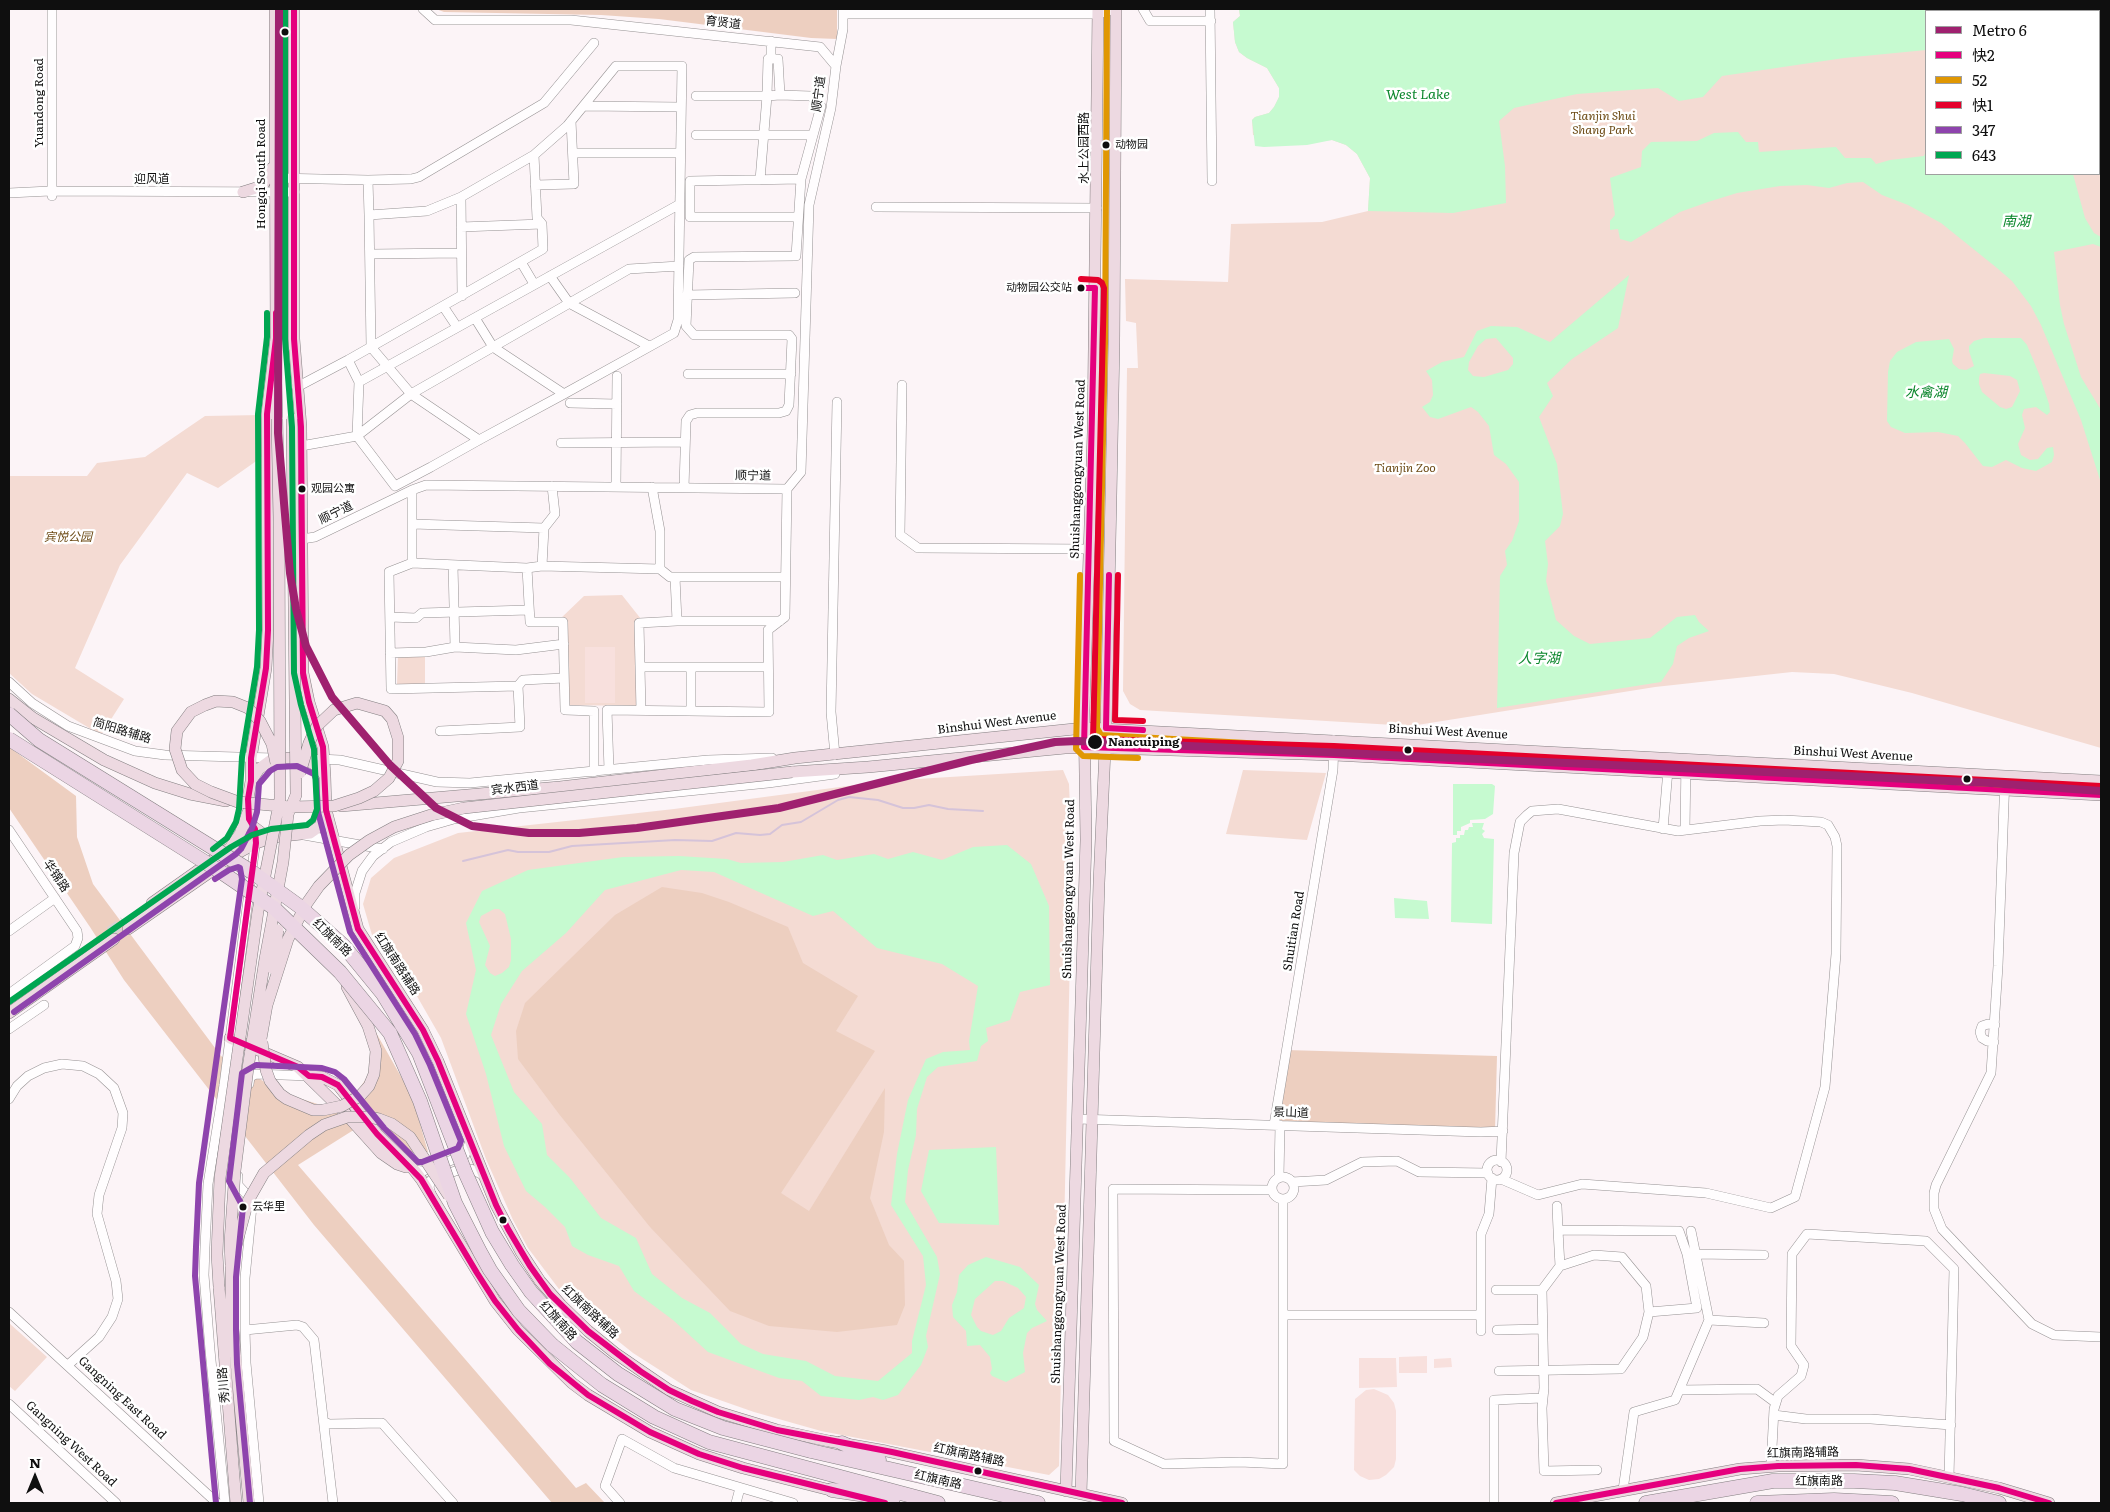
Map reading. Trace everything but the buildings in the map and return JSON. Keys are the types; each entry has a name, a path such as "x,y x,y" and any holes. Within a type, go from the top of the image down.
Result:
{"highway":[{"name":"红旗南路","path":"9,714 39,740 252,872 299,906 343,945 383,994 420,1053 465,1172 492,1232 512,1266 531,1292 577,1342 618,1374 675,1409 722,1428 811,1451 1038,1503"},
{"name":"红旗南路","path":"9,739 224,874 274,908 340,972 390,1033 420,1101 455,1204 490,1270 519,1311 552,1345 602,1384 654,1417 709,1442 938,1503"},
{"path":"842,1444 917,1475"},
{"name":"红旗南路","path":"1646,1503 1773,1481 1854,1481 1895,1483 1962,1494 1996,1503"},
{"path":"832,1490 896,1500 908,1496"},
{"name":"红旗南路","path":"1757,1503 1834,1500 1892,1503"}],"main road":[{"name":"Hongqi South Road","path":"275,9 274,189 276,338"},
{"path":"294,9 294,157 291,178 295,194 292,419 296,795"},
{"path":"1081,1494 1099,883 1106,728 1114,343 1115,9"},
{"name":"水上公园西路","path":"1097,208 1098,12"},
{"path":"243,194 264,183 270,174 275,157"},
{"name":"Shuishanggongyuan West Road","path":"1066,1491 1086,840 1084,728 1090,549 1097,208"},
{"path":"276,338 281,720 279,805"},
{"path":"276,338 266,414 268,630 266,668 251,758 248,810 240,834 230,848 126,926 256,843 274,837 304,835 320,826 330,808"},
{"path":"294,339 301,446 303,673 308,702 323,747 325,776"},
{"path":"9,699 34,718 71,741 155,782 190,794 238,802 290,807 330,808 374,791 389,778 398,761 398,738 392,719 385,711 357,703 341,706 327,715 317,726 309,743 296,795 288,814 283,862 265,959 241,1129 230,1242 231,1265"},
{"path":"238,802 195,784 182,770 175,749 177,731 185,718 205,704 216,701 233,702 255,713 267,730 272,744 277,771 279,805"},
{"name":"Binshui West Avenue","path":"795,758 1084,728 1106,728 2101,781"},
{"path":"868,767 1084,748 1105,748 1334,756 2101,795"},
{"path":"251,781 258,769 274,758 304,758 320,768 325,776"},
{"name":"宾水西道","path":"330,808 486,794 795,758"},
{"name":"宾水西道","path":"267,1005 288,939 307,903 319,886 350,855 370,840 394,827 431,815 464,808 792,772 868,767"},
{"name":"红旗南路辅路","path":"325,776 333,839 358,929 423,1030 438,1061 483,1174 508,1229 540,1281 561,1305 615,1353 669,1390 718,1412 777,1430 886,1451 1122,1503"},
{"name":"秀川路","path":"236,1503 216,1254 220,1178 260,902 279,805"},
{"path":"248,810 251,825 255,829 274,837"},
{"path":"225,862 239,857 246,860 251,880"},
{"path":"241,1129 250,1099 267,1005 282,906 283,862"},
{"path":"9,1004 112,936 9,1013"},
{"path":"262,1030 266,1070 276,1089 287,1099 313,1110 323,1110 342,1106 360,1096 369,1086 374,1074 376,1051 368,1026 340,972"},
{"path":"230,1038 298,1067 345,1112 381,1153 397,1164 414,1170 422,1179 490,1294 518,1330 550,1364 588,1396 656,1435 699,1454 743,1468 832,1490 860,1500 885,1503"},
{"path":"231,1265 248,1201 264,1173 308,1135 340,1119 368,1117 392,1124 402,1131 417,1146 455,1204"},
{"name":"秀川路","path":"231,1265 231,1307 249,1503"},
{"name":"红旗南路辅路","path":"1556,1503 1740,1469 1856,1465 1909,1469 1999,1488 2049,1503"}],"street":[{"name":"Yuandong Road","path":"46,9 46,178 50,193"},
{"name":"Yuandong Road","path":"50,193 52,9"},
{"name":"育贤道","path":"423,9 435,20 571,20 820,47 836,66"},
{"path":"843,12 1098,12 1115,9"},
{"path":"1143,9 1150,21 1211,21"},
{"path":"1210,9 1212,181"},
{"name":"顺宁道","path":"302,540 315,537 426,485 787,489 801,472 809,204 831,108 843,29 843,12"},
{"path":"771,41 771,59"},
{"path":"274,189 291,178 368,180 411,179 419,177 539,106 568,76 594,43"},
{"path":"760,180 768,59 778,59 780,95"},
{"path":"348,360 359,382 357,436 395,486 674,333 678,320 682,66 616,66 571,121 534,155 461,197 427,211 369,215"},
{"path":"684,488 686,421 690,415 697,413 778,414 786,411 790,405 792,339 788,335 694,335 686,326 689,260 694,257 796,256 801,179 821,106 811,96 696,96"},
{"path":"584,106 681,107"},
{"path":"535,185 574,184 571,121"},
{"path":"696,134 813,135"},
{"path":"573,153 680,153"},
{"path":"297,387 543,249 542,224 537,218 534,155"},
{"path":"798,217 690,216 690,180 801,179"},
{"path":"368,180 371,254 371,347 411,394 479,440"},
{"name":"迎风道","path":"50,193 68,196 243,194 274,189 295,194"},
{"name":"迎风道","path":"10,194 243,194"},
{"path":"461,197 462,296"},
{"path":"359,382 680,204"},
{"path":"876,207 1097,208"},
{"path":"461,227 542,224"},
{"path":"371,254 461,253"},
{"path":"521,262 534,284"},
{"path":"301,446 357,436 411,394 629,269 679,266"},
{"path":"550,276 569,303 649,346"},
{"path":"687,295 795,293"},
{"path":"443,306 457,327"},
{"path":"475,318 493,347 564,394"},
{"path":"688,374 791,374"},
{"path":"616,487 617,376"},
{"path":"902,385 900,535 918,548 1090,549"},
{"path":"836,755 831,712 837,402"},
{"path":"570,403 617,404"},
{"path":"561,443 685,442"},
{"path":"542,566 544,528 555,514 552,486"},
{"path":"652,487 660,531 660,569"},
{"path":"527,568 530,622 563,622 565,710 769,712 768,630 785,617 787,489"},
{"path":"412,490 412,563"},
{"path":"412,524 544,528"},
{"path":"518,686 391,689 389,572 412,563 527,568 542,566 660,569 670,577 786,577"},
{"path":"454,565 455,647"},
{"path":"675,577 677,622"},
{"path":"390,617 416,618 422,613 529,610"},
{"path":"641,710 639,623 780,621"},
{"path":"390,653 426,652 455,647 516,650 564,644"},
{"path":"640,667 768,667"},
{"path":"691,667 691,711"},
{"path":"440,732 520,727 518,686 522,680 564,678"},
{"name":"简阳路辅路","path":"9,682 32,703 68,726 135,751 166,755 274,758"},
{"path":"594,710 594,772"},
{"path":"607,710 609,770"},
{"name":"Shuitian Road","path":"1279,1178 1277,1125 1334,770 1334,740"},
{"path":"304,758 340,760 437,782 470,783 708,760 795,758"},
{"path":"1663,829 1669,758"},
{"path":"1686,759 1686,830"},
{"path":"354,918 355,893 362,871 373,856 391,842 426,826 454,819 520,808 768,783 868,767"},
{"path":"2005,776 1995,1025 1991,1073 1936,1185 1933,1200 1937,1220 1942,1229 2032,1324 2040,1330 2054,1335 2101,1336"},
{"path":"1284,1199 1275,1196 1272,1190 1273,1182 1279,1178 1286,1177 1292,1182 1326,1180 1362,1162 1397,1161 1419,1172 1493,1177 1505,1175 1506,1169 1502,1162 1502,1131 1514,853 1520,822 1532,811 1558,809 1663,829 1686,830 1784,820 1821,822 1828,826 1835,837 1836,954 1824,1087 1795,1197 1771,1208 1706,1193 1582,1184 1538,1195 1493,1177"},
{"path":"225,1503 210,1350 204,1275 204,1248 208,1184 256,843 255,829"},
{"name":"华锦路","path":"9,830 56,898 76,931 78,938 75,946 9,994"},
{"path":"304,835 383,849"},
{"path":"9,930 56,898"},
{"path":"9,1029 44,1005"},
{"path":"1994,1042 1982,1038 1980,1032 1982,1026 1988,1024 1995,1025"},
{"path":"9,1099 17,1086 28,1076 44,1068 62,1064 82,1066 99,1074 114,1088 123,1113 122,1128 99,1195 97,1214 116,1281 118,1299 112,1317 99,1337 68,1365"},
{"path":"259,1503 246,1363 245,1330 245,1278 252,1206 248,1196 238,1185 238,1174 250,1077 256,1074 309,1076"},
{"name":"景山道","path":"1078,1119 1481,1132 1502,1131"},
{"path":"414,1170 423,1170 465,1155 470,1142"},
{"path":"1481,1331 1481,1234 1488,1214 1493,1177 1490,1164 1495,1161 1502,1162"},
{"path":"432,1198 429,1188 431,1180 458,1170 471,1169 483,1174"},
{"path":"1284,1199 1293,1193 1292,1182"},
{"path":"1272,1190 1113,1189 1114,1441 1164,1464 1240,1462 1282,1464 1284,1199"},
{"path":"1557,1206 1560,1266"},
{"path":"1558,1230 1679,1231 1687,1254 1697,1308 1649,1312"},
{"path":"1622,1490 1634,1412 1675,1400 1709,1320 1692,1231"},
{"path":"1771,1467 1774,1415 1778,1396 1801,1376 1804,1365 1791,1346 1792,1254 1807,1234 1926,1241 1954,1269 1949,1478"},
{"path":"1696,1254 1764,1255"},
{"path":"1499,1371 1544,1370 1620,1369 1644,1337 1649,1312 1646,1286 1622,1257 1594,1255 1560,1266 1542,1290 1544,1370 1542,1398 1544,1471 1597,1470"},
{"path":"1496,1290 1542,1290"},
{"name":"Gangning East Road","path":"9,1312 217,1503"},
{"path":"1283,1315 1481,1315"},
{"path":"1709,1320 1764,1323"},
{"path":"245,1330 297,1325 303,1327 314,1340 333,1503"},
{"path":"1497,1330 1543,1329"},
{"path":"1680,1390 1757,1389 1776,1403"},
{"path":"1494,1503 1494,1400 1542,1398"},
{"name":"Gangning West Road","path":"9,1404 116,1503"},
{"path":"1774,1415 1806,1419 1871,1419 1950,1425"},
{"path":"324,1422 329,1424 382,1423 453,1503"},
{"path":"620,1503 605,1486 622,1439 674,1468 793,1503"},
{"path":"736,1503 740,1488"}],"green space":[{"name":"Tianjin Zoo","path":"1239,9 2101,9 2101,748 1912,693 1834,674 1792,672 1655,687 1411,726 1140,710 1130,704 1123,691 1127,368 1138,368 1136,323 1126,321 1125,279 1228,282 1231,224 1322,222 1368,211 1370,178 1357,154 1346,145 1332,140 1320,141 1253,135 1252,120 1255,117 1269,113 1279,97 1279,88 1267,68 1239,52 1235,42 1233,22 1240,16"},
{"name":"宾悦公园","path":"261,415 262,457 218,488 187,473 120,565 75,668 124,699 101,735 32,694 9,673 9,476 87,476 97,463 145,457 205,416"},
{"path":"622,595 641,619 639,706 563,705 560,619 584,596"},
{"path":"398,656 425,657 425,685 397,684"},
{"path":"1063,770 1069,784 1072,860 1059,1466 1049,1475 821,1431 754,1412 691,1390 633,1353 568,1301 528,1248 513,1220 486,1159 441,1038 402,970 372,935 363,904 371,878 394,858 458,833 674,809 885,781"},
{"path":"1243,770 1326,773 1307,840 1226,834"},
{"path":"9,1323 47,1357 15,1391 9,1386"}],"shaded area":[{"path":"436,9 837,9 837,39 811,38 659,19 601,15 444,12"},
{"path":"585,647 615,647 615,703 585,703"},
{"path":"9,747 76,796 77,837 93,884 221,1056 285,1094 321,1105 351,1100 371,1072 370,1022 412,1096 428,1152 404,1153 379,1114 298,1165 576,1488 586,1483 605,1503 552,1503 314,1225 124,980 9,808"},
{"path":"662,887 702,893 729,902 788,927 803,963 858,996 836,1031 875,1051 781,1193 809,1211 885,1088 884,1132 870,1198 889,1245 904,1261 905,1305 897,1325 837,1332 769,1326 730,1311 650,1227 559,1114 518,1059 516,1031 525,1003 615,915"},
{"path":"1286,1050 1497,1056 1495,1131 1276,1124"},
{"path":"1427,1356 1427,1373 1399,1373 1399,1357"},
{"path":"1359,1358 1396,1358 1397,1387 1359,1388"},
{"path":"1451,1358 1452,1367 1434,1368 1434,1359"},
{"path":"1374,1389 1388,1395 1394,1403 1396,1411 1396,1459 1394,1467 1386,1475 1379,1479 1369,1480 1360,1476 1354,1470 1355,1399 1366,1390"}],"water":[{"name":"West Lake","path":"1239,9 1966,9 1925,10 1925,50 1844,58 1722,76 1703,97 1679,101 1658,88 1577,94 1514,108 1499,121 1505,166 1506,203 1453,213 1368,211 1370,178 1357,154 1346,145 1332,140 1307,145 1255,146 1252,120 1255,117 1269,113 1279,97 1279,88 1267,68 1239,52 1235,42 1233,22 1240,16"},
{"path":"2067,9 2070,10 2002,10"},
{"name":"南湖","path":"1738,132 1746,142 1758,142 1759,152 1836,147 1845,158 1871,158 1876,164 1890,160 1924,156 1925,154 1925,175 2073,175 2085,218 2094,233 2101,237 2101,247 2093,244 2054,252 2064,324 2081,377 2101,410 2101,483 2081,420 2041,325 2031,306 2012,281 1997,268 1941,223 1908,205 1882,195 1863,182 1847,183 1829,188 1807,185 1780,186 1737,193 1680,212 1631,242 1620,239 1618,229 1610,230 1610,221 1615,215 1610,178 1641,167 1642,151 1651,142 1697,141 1714,133"},
{"name":"人字湖","path":"1629,275 1618,328 1572,359 1547,383 1553,396 1539,417 1557,464 1563,514 1560,526 1545,541 1548,564 1546,581 1556,620 1574,636 1590,644 1650,638 1677,617 1695,615 1699,622 1709,631 1689,638 1677,646 1673,664 1661,682 1497,708 1500,576 1507,565 1505,551 1512,541 1519,521 1519,482 1506,464 1494,455 1489,426 1478,412 1471,407 1438,419 1430,417 1422,407 1430,402 1433,395 1432,380 1426,371 1442,362 1464,357 1477,331 1491,326 1517,327 1550,342","holes":["1496,338 1513,358 1513,364 1508,370 1484,377 1473,376 1468,370 1469,362 1478,346 1486,339"]},
{"name":"水禽湖","path":"1984,338 2021,338 2027,345 2039,374 2050,412 2047,415 2036,407 2024,409 2022,415 2025,428 2018,444 2021,455 2030,460 2038,459 2047,448 2053,447 2054,455 2052,462 2036,471 2022,468 2006,460 1992,467 1983,466 1958,436 1938,432 1905,433 1891,427 1887,421 1888,372 1890,361 1897,352 1916,342 1949,339 1954,349 1953,364 1959,369 1966,370 1974,366 1969,346 1974,341","holes":["1984,373 2010,376 2017,380 2020,391 2012,407 2006,409 2000,407 1982,392 1979,378 1980,374"]},
{"path":"1453,784 1492,784 1495,786 1493,814 1485,819 1470,820 1470,823 1461,827 1461,831 1457,831 1457,835 1453,835"},
{"path":"1472,823 1484,823 1482,829 1485,831 1482,834 1484,838 1494,839 1492,924 1451,922 1452,843 1456,842 1456,838 1460,838 1460,835 1464,835 1465,830 1473,827"},
{"path":"1007,845 1031,864 1049,906 1050,985 1020,992 1010,1020 986,1028 988,1041 981,1046 977,1061 938,1067 927,1077 917,1109 916,1135 908,1170 905,1202 937,1257 940,1274 926,1336 928,1347 921,1365 898,1395 883,1400 873,1397 859,1400 821,1396 802,1381 779,1378 708,1352 673,1320 634,1291 619,1266 588,1255 572,1246 565,1227 526,1191 504,1146 486,1074 466,1014 476,970 466,923 482,891 528,870 623,857 679,856 727,859 741,863 783,862 823,855 837,860 874,854 888,859 913,852 942,860 973,847","holes":["681,870 714,872 813,916 833,911 877,948 942,964 978,986 969,1041 970,1050 943,1052 926,1059 908,1100 897,1154 891,1205 923,1256 926,1285 912,1341 912,1353 878,1381 835,1376 806,1361 763,1354 741,1344 710,1313 682,1298 652,1274 636,1238 601,1218 570,1178 547,1155 542,1124 514,1092 491,1035 501,1004 522,971 566,933 605,890","494,909 499,909 505,914 511,939 509,967 495,976 490,973 485,965 490,946 479,922 481,916"]},
{"path":"1394,898 1427,901 1429,919 1395,918"},
{"path":"996,1147 999,1225 939,1223 921,1191 929,1150"},
{"path":"986,1257 1020,1267 1039,1285 1035,1304 1037,1310 1047,1321 1032,1328 1027,1333 1023,1353 1025,1372 1006,1382 992,1376 990,1373 992,1369 990,1357 980,1345 967,1346 966,1331 953,1317 952,1305 957,1292 959,1275 968,1265","holes":["995,1281 1003,1281 1018,1288 1026,1297 1024,1308 1009,1318 1001,1331 993,1335 981,1331 971,1315 975,1299"]}],"tunnel":[{"path":"110,932 124,922"}],"railway":[{"path":"463,861 508,850 518,852 549,852 572,846 675,840 712,841 736,833 770,834 782,825 801,822 838,800 849,797 878,800 903,808 929,805 948,809 983,811"}],"metro line":[{"name":"6","path":"279,9 278,433 290,573 296,609 306,646 332,697 390,765 436,808 472,826 529,833 579,833 637,828 779,808 971,760 1055,742 1077,741 1745,771 1990,783 2101,791"}],"transit line":[{"name":"643","path":"9,1002 231,847 252,835 271,829 307,825 313,820 317,809 314,749 294,673 292,427 285,339 285,9"},
{"name":"快2","path":"294,9 294,339 301,427 303,673 309,702 323,747 326,810 358,929 423,1030 438,1061 496,1205 508,1229 530,1266 550,1294 588,1331 640,1371 669,1390 692,1401 718,1412 777,1430 892,1452 1122,1503"},
{"name":"52","path":"1107,9 1105,343 1097,728 1101,735 2101,790"},
{"name":"快1","path":"1081,279 1098,280 1104,288 1093,739 1334,746 2101,786"},
{"name":"快2","path":"1081,288 1095,288 1084,747 1334,755 2101,795"},
{"name":"643","path":"213,849 227,838 236,822 239,809 242,757 257,667 259,630 258,414 267,337 267,313"},
{"name":"快2","path":"276,313 276,338 267,414 268,630 266,668 251,758 251,781 248,799 249,819 255,829 256,843 230,1038 298,1067 309,1076 322,1077 338,1085 377,1134 421,1179 477,1273 495,1301 518,1330 550,1364 588,1395 650,1432 699,1454 743,1468 885,1503"},
{"name":"52","path":"1080,575 1076,749 1083,756 1138,758"},
{"name":"快2","path":"1109,575 1106,728 1143,730"},
{"name":"快1","path":"1118,575 1115,720 1143,721"},
{"name":"347","path":"14,1012 236,854 241,849 252,828 257,812 259,784 270,771 277,767 297,766 314,774 318,812 350,932 415,1034 430,1065 461,1141 458,1148 418,1162 384,1128 344,1079 335,1072 322,1068 256,1065 242,1073 229,1181 243,1207 236,1277 236,1330 237,1364 250,1503"},
{"name":"347","path":"215,879 229,870 240,868 242,879 199,1183 196,1247 195,1276 216,1503"},
{"name":"快2","path":"1556,1503 1740,1469 1778,1466 1856,1465 1909,1469 1999,1488 2049,1503"}],"place":[{"name":"动物园","path":"1106,145"},
{"name":"动物园公交站","path":"1081,288"},
{"name":"观园公寓","path":"302,489"},
{"name":"Nancuiping","path":"1095,742"},
{"name":"云华里","path":"243,1207"}],"park label":[{"name":"Tianjin Shui Shang Park","path":"1603,123"}]}
